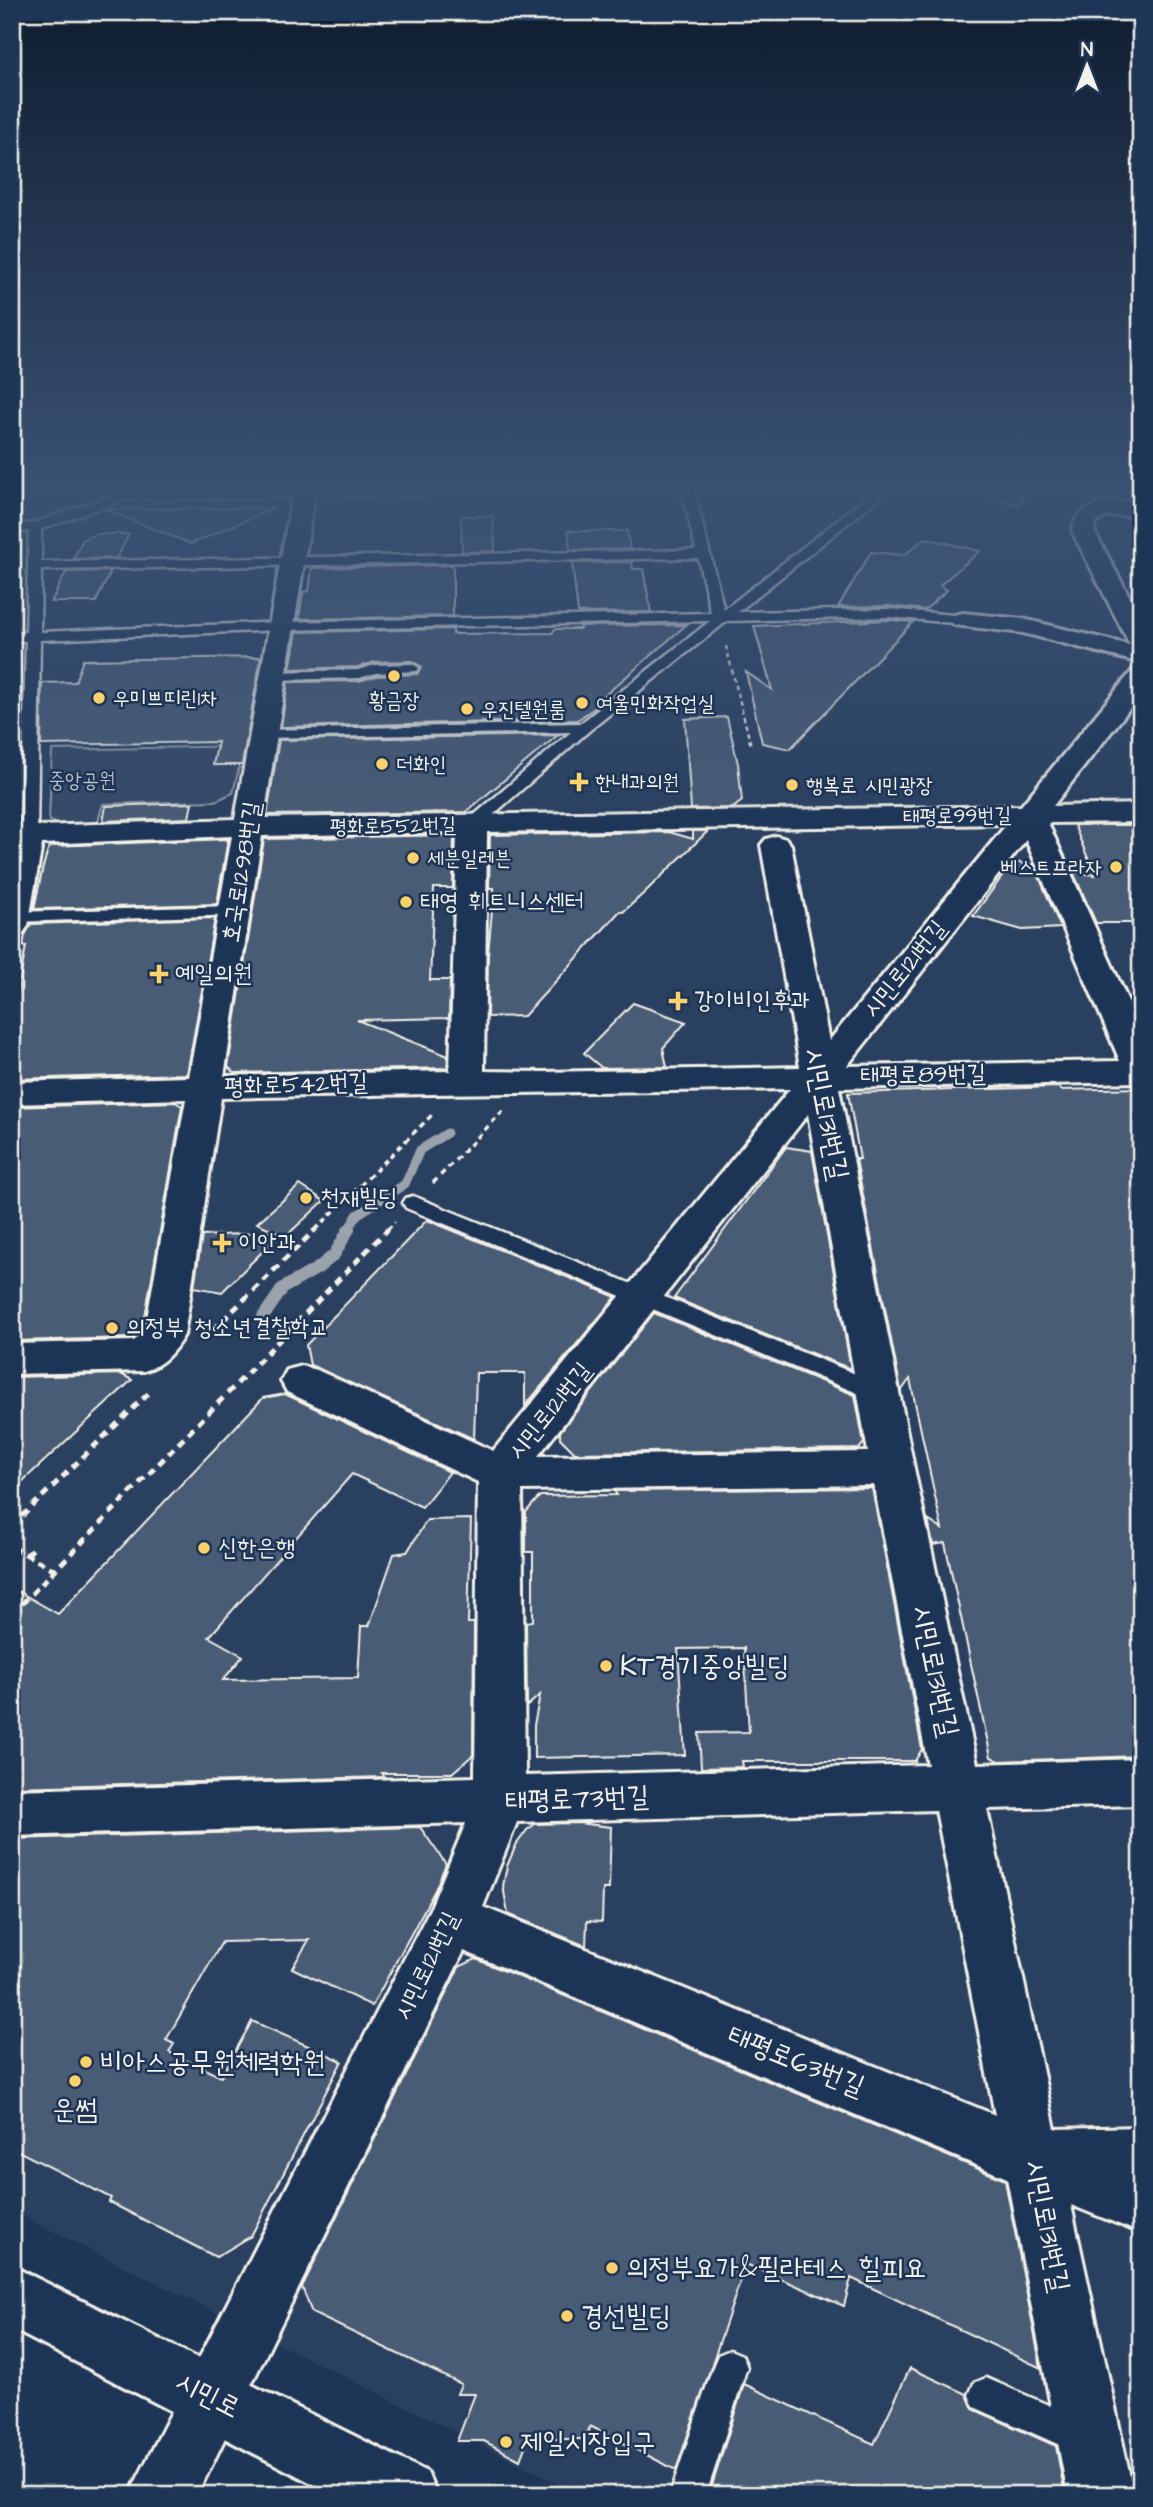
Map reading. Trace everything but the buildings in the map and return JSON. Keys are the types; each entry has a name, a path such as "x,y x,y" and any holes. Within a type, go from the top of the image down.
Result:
{"street":[{"name":"호국로1298번길","path":"181,1340 206,1088 285,608"},
{"path":"1123,608 1141,642"},
{"path":"964,620 1023,626 1141,655"},
{"name":"시민로121번길","path":"162,2495 452,1920 500,1801 500,1473 1141,677"},
{"name":"태평로99번길","path":"775,832 1030,815 1141,813"},
{"name":"태평로89번길","path":"579,1080 1141,1070 1030,815"},
{"path":"467,1081 472,825"},
{"name":"평화로552번길","path":"21,835 249,827 472,825 775,832"},
{"name":"시민로131번길","path":"775,832 892,1468 960,1787 1101,2495"},
{"path":"13,921 21,835"},
{"name":"평화로542번길","path":"12,1093 579,1080"},
{"path":"12,1359 144,1356 181,1340"},
{"path":"302,1381 500,1473 892,1468"},
{"name":"태평로73번길","path":"12,1813 1141,1782"},
{"name":"태평로63번길","path":"452,1920 1141,2204"},
{"path":"1034,2159 1141,2157"},
{"name":"시민로","path":"12,2296 404,2495"}],"lane":[{"path":"21,835 34,608"},
{"path":"717,608 719,618"},
{"path":"472,825 585,727 732,608"},
{"path":"12,637 282,626 890,613 964,620"},
{"path":"273,676 359,674 375,669 412,668"},
{"path":"264,734 585,727"},
{"path":"13,921 235,911"},
{"path":"413,1203 880,1393"},
{"path":"688,2495 730,2367"},
{"path":"986,2395 1090,2440"}],"path":[{"path":"719,618 751,746"},
{"path":"12,1614 512,1102"},
{"path":"181,1340 442,1105"},
{"path":"12,1526 159,1383"},
{"path":"27,1555 37,1545"},
{"path":"12,1547 55,1570"}],"shaded area":[{"path":"12,608 1141,608 1141,2495 582,2495 12,2211"}],"green space":[{"name":"중앙공원","path":"244,746 233,793 215,801 103,804 97,824 58,825 49,820 52,750"}],"waterway":[{"path":"348,1230 357,1215 405,1184 420,1150 447,1133"},
{"path":"263,1317 283,1288 318,1268 334,1255 349,1229"}],"place":[{"name":"황금장","path":"394,676"},
{"name":"우미쁘띠린1차","path":"99,698"},
{"name":"여울민화작업실","path":"582,703"},
{"name":"우진텔원룸","path":"467,709"},
{"name":"더화인","path":"382,764"},
{"name":"한내과의원","path":"579,782"},
{"name":"행복로 시민광장","path":"792,785"},
{"name":"세븐일레븐","path":"413,858"},
{"name":"베스트프라자","path":"1116,867"},
{"name":"태영 휘트니스센터","path":"406,902"},
{"name":"예일의원","path":"159,974"},
{"name":"강이비인후과","path":"678,1001"},
{"name":"천재빌딩","path":"306,1198"},
{"name":"이안과","path":"222,1243"},
{"name":"의정부 청소년결찰학교","path":"112,1328"},
{"name":"신한은행","path":"204,1548"},
{"name":"KT경기중앙빌딩","path":"606,1666"},
{"name":"비아스공무원체력학원","path":"86,2062"},
{"name":"운썸","path":"75,2081"},
{"name":"의정부요가&필라테스 힐피요","path":"612,2268"},
{"name":"경선빌딩","path":"567,2316"},
{"name":"제일시장입구","path":"506,2442"}]}
